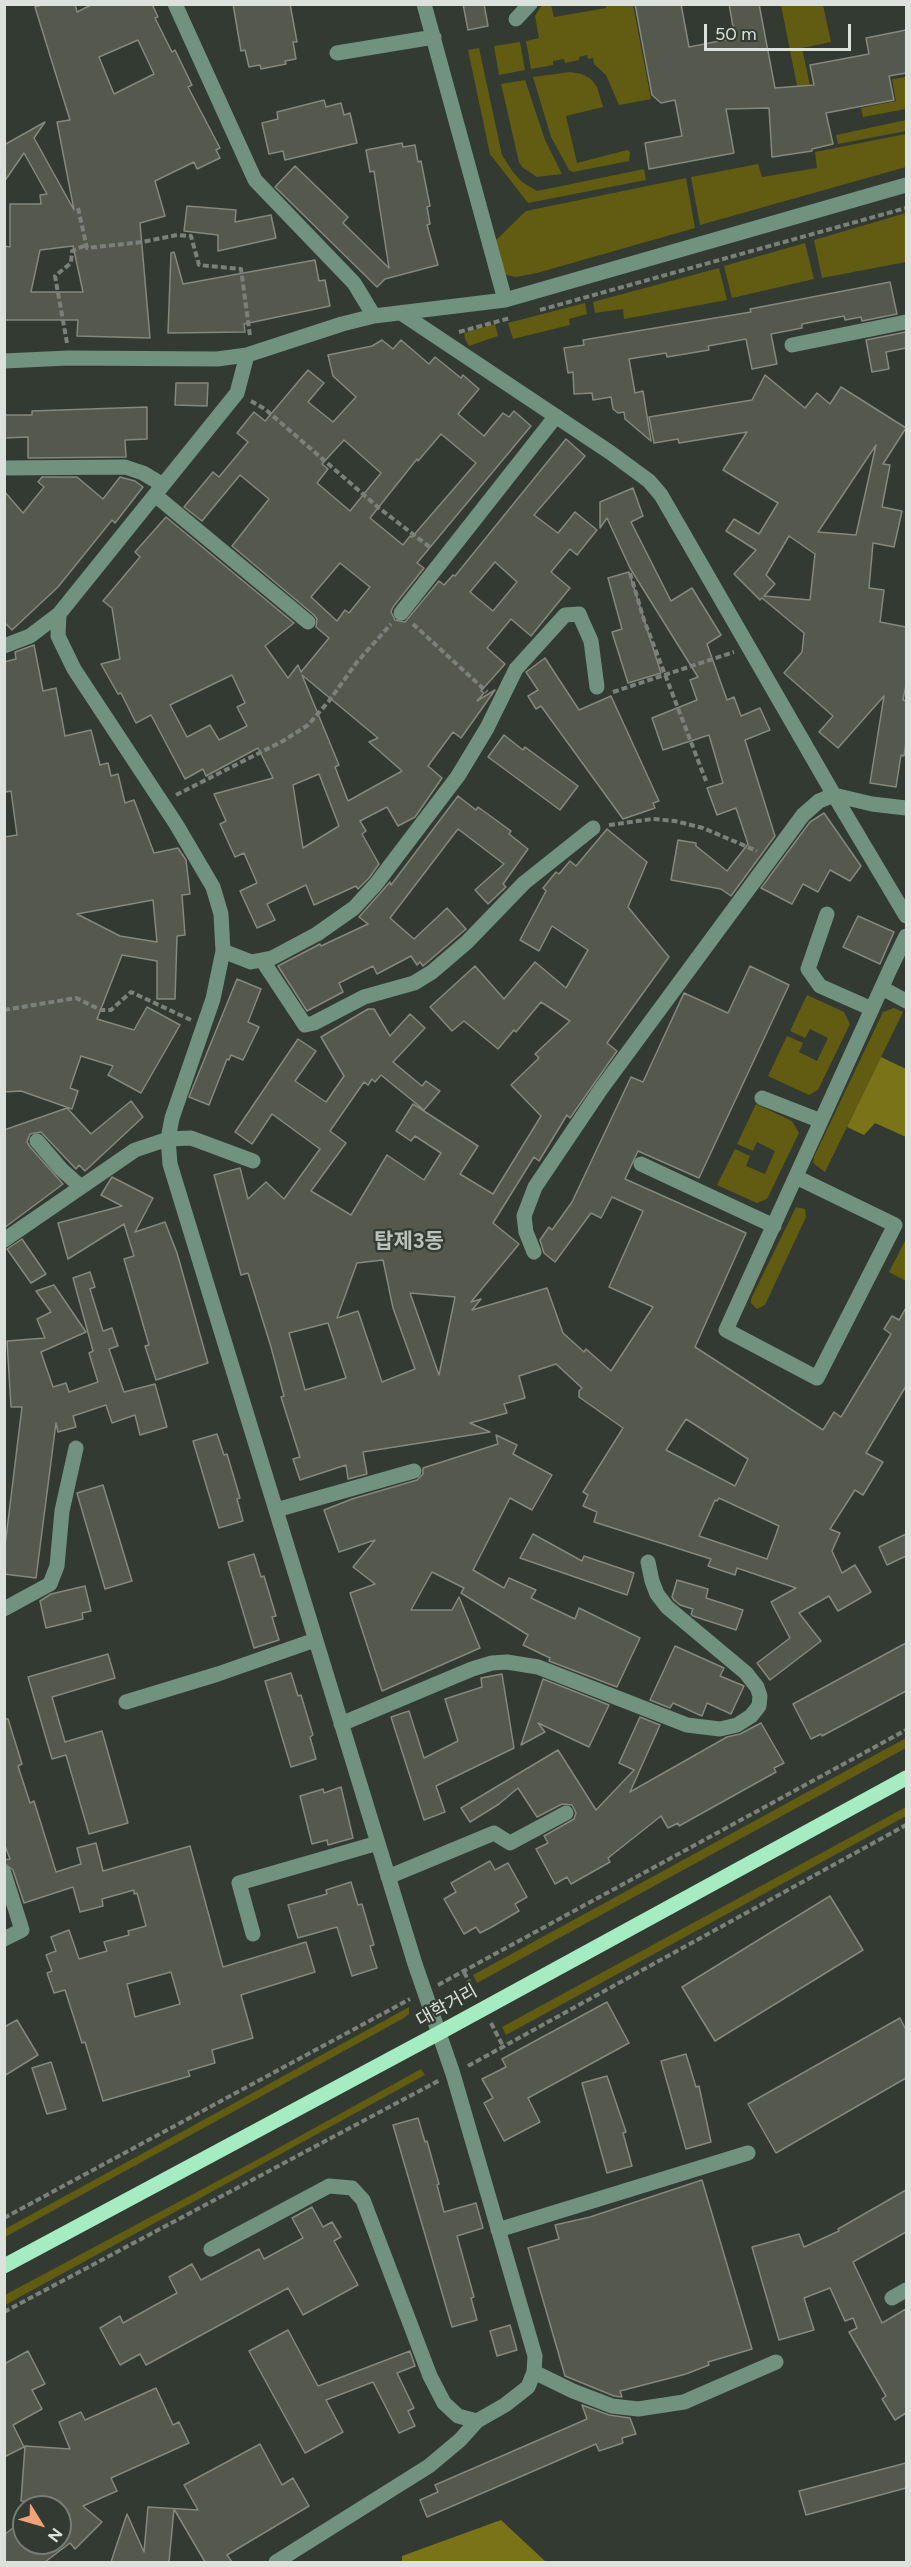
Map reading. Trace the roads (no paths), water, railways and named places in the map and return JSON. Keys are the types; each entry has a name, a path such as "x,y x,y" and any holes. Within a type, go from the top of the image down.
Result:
{"main road":[{"name":"대학거리","path":"4,2266 439,2033 906,1778"}],"street":[{"path":"175,4 255,180 354,283 374,316"},
{"path":"424,4 505,300"},
{"path":"514,4 516,19 530,4"},
{"path":"337,53 434,38"},
{"path":"4,361 67,352 217,359 249,344 374,316 505,300 906,185"},
{"path":"401,313 649,481 661,495 906,916"},
{"path":"792,345 906,322"},
{"path":"4,646 30,636 59,614 237,393 249,344"},
{"path":"401,613 556,416"},
{"path":"4,468 125,467 143,473 159,490 308,622"},
{"path":"59,614 58,636 74,669 161,802 213,887 221,914 223,951 213,999 172,1118 168,1139 170,1164 388,1877 439,2033 536,2356 534,2372 528,2387 505,2406 477,2421 460,2440 429,2466 276,2562"},
{"path":"223,951 251,962 272,958 317,934 354,908 376,884 458,776 487,728 516,669 565,615 579,614 591,641 597,687"},
{"path":"534,1252 526,1232 525,1216 534,1187 601,1089 803,815 819,801 834,795 872,804 906,808"},
{"path":"262,960 305,1025 314,1023 364,997 414,983 432,972 466,942 524,883 593,828"},
{"path":"827,914 808,969 820,986 872,1009"},
{"path":"796,1177 895,1225 817,1378 726,1330 906,936"},
{"path":"882,988 906,1001"},
{"path":"762,1098 821,1121"},
{"path":"4,1240 135,1150 168,1139 191,1138 253,1161"},
{"path":"37,1141 61,1169 81,1187"},
{"path":"641,1164 774,1226"},
{"path":"4,1609 50,1584 57,1566 62,1511 76,1448"},
{"path":"276,1510 414,1471"},
{"path":"341,1724 472,1669 492,1663 507,1662 538,1667 687,1725 720,1729 737,1725 752,1716 759,1706 760,1696 757,1687 746,1673 667,1607 657,1594 648,1562"},
{"path":"126,1702 218,1674 315,1640"},
{"path":"388,1877 494,1833 510,1843 566,1813"},
{"path":"253,1934 238,1883 378,1843"},
{"path":"4,1873 22,1930 4,1940"},
{"path":"498,2230 748,2153"},
{"path":"211,2249 329,2186 352,2188 363,2200 430,2376 444,2403 458,2416 477,2421"},
{"path":"892,2298 906,2290"},
{"path":"534,2372 573,2391 612,2406 638,2409 684,2402 776,2361"}],"district":[{"name":"탑제3동","path":"409,1242"}]}
